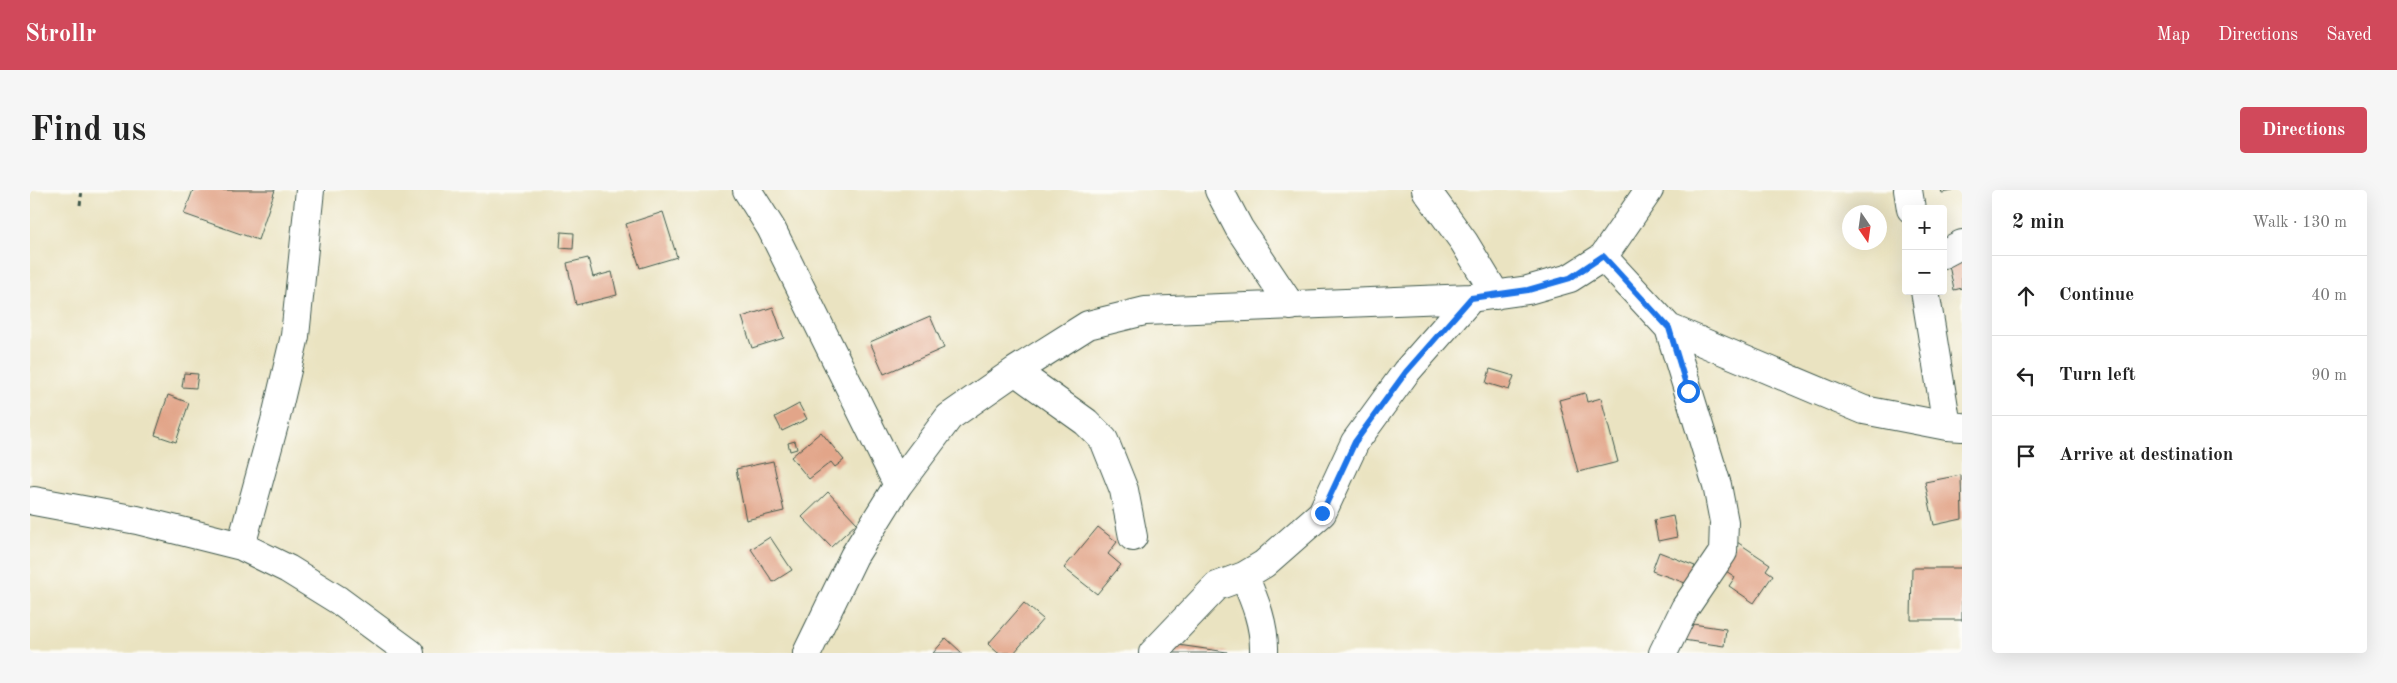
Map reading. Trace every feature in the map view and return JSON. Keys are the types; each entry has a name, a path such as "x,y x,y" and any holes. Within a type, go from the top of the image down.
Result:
{"street":[{"path":"241,546 275,421 295,336 310,190"},
{"path":"746,190 772,228 898,485"},
{"path":"1219,190 1239,228 1291,306"},
{"path":"1426,190 1464,242 1484,296"},
{"path":"807,653 854,556 898,485 949,418 1015,371 1088,325 1145,311 1484,296 1528,290 1570,278 1603,256 1650,190"},
{"path":"1908,190 1910,205"},
{"path":"1947,252 1962,244"},
{"path":"1603,256 1669,328 1864,410 1954,426 1926,295"},
{"path":"1154,653 1217,586 1244,576 1264,564 1322,513 1355,442 1406,372 1484,296"},
{"path":"1663,653 1685,608 1723,552 1724,522 1717,485 1669,328"},
{"path":"1015,371 1086,422 1104,440 1124,490 1133,537"},
{"path":"34,502 137,520 241,546 288,569 331,596 410,653"},
{"path":"1244,576 1258,608 1264,637 1264,653"}],"path":[{"path":"80,205 82,190"}],"building":[{"path":"193,190 275,190 258,240 184,214"},
{"path":"1941,190 1953,190 1953,191 1942,193"},
{"path":"663,212 677,257 640,268 626,224"},
{"path":"561,232 574,233 573,249 560,248"},
{"path":"1962,251 1962,288 1954,290 1947,255"},
{"path":"588,258 593,277 612,272 617,295 576,305 567,263"},
{"path":"773,307 784,338 752,348 742,317"},
{"path":"930,316 944,348 884,374 870,342"},
{"path":"1490,369 1514,376 1509,390 1486,383"},
{"path":"184,373 198,374 196,388 182,387"},
{"path":"1585,393 1587,402 1601,398 1618,462 1578,472 1559,400"},
{"path":"168,395 189,403 176,442 155,435"},
{"path":"799,404 807,419 782,431 775,417"},
{"path":"821,432 844,460 835,467 831,462 809,479 791,457"},
{"path":"795,441 797,449 790,451 788,443"},
{"path":"773,461 784,511 746,520 736,469"},
{"path":"1961,475 1962,519 1934,525 1925,482"},
{"path":"828,492 857,523 831,547 802,517"},
{"path":"1673,516 1677,537 1658,541 1654,520"},
{"path":"1098,527 1117,542 1108,554 1121,565 1097,594 1064,568"},
{"path":"770,537 792,570 773,582 751,549"},
{"path":"1737,542 1770,564 1766,570 1773,575 1754,603 1729,586 1735,577 1720,567"},
{"path":"1659,552 1695,566 1688,584 1652,571"},
{"path":"1912,568 1962,568 1962,620 1911,620"},
{"path":"1024,603 1043,619 1014,653 998,653 988,644"},
{"path":"1686,623 1726,629 1724,646 1683,640"},
{"path":"946,638 962,653 933,653"},
{"path":"1164,643 1227,652 1227,653 1163,653"}],"route":[{"path":"1322,513 1355,442 1406,372 1471,298 1528,290 1570,278 1603,256 1629,287 1669,328 1688,391"}]}
